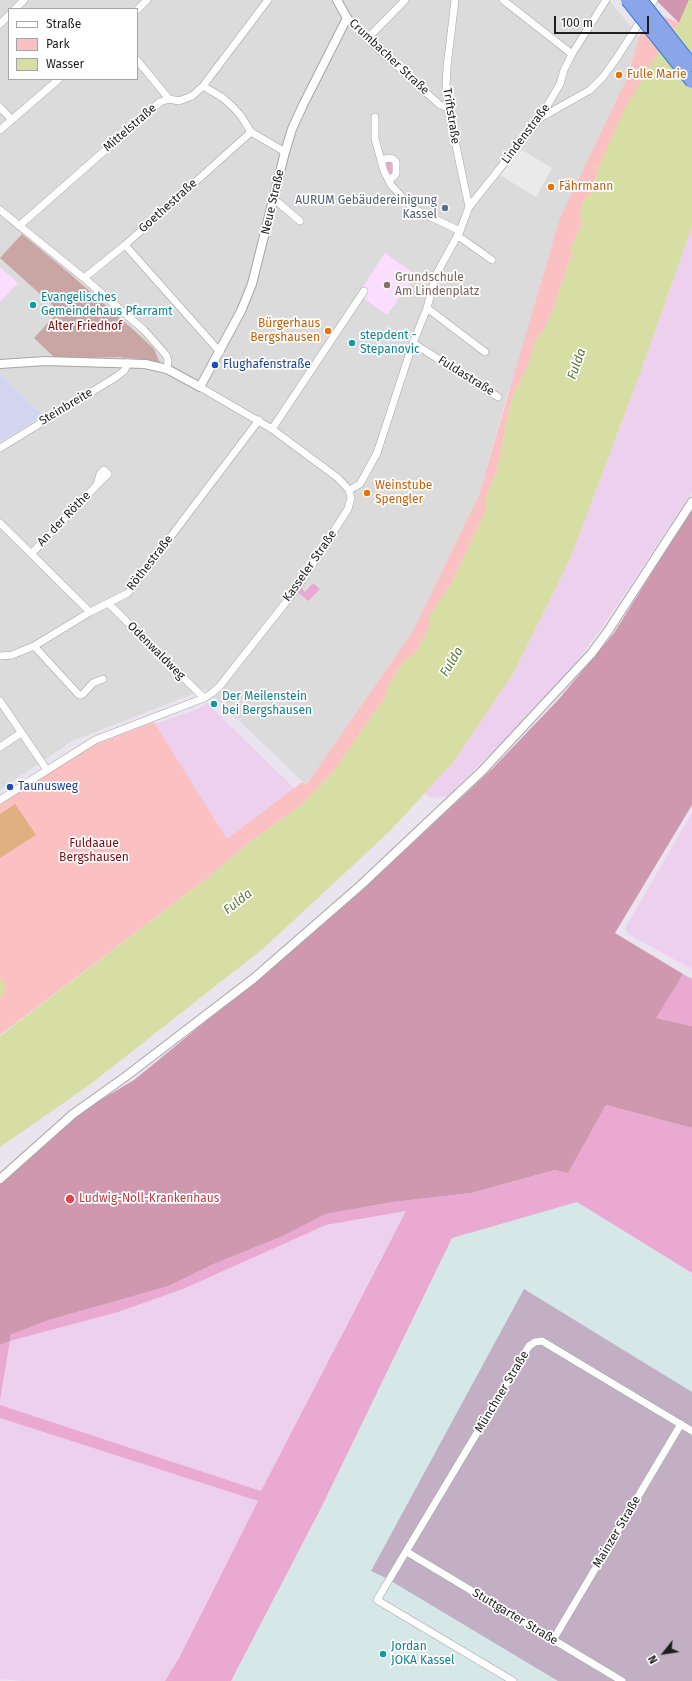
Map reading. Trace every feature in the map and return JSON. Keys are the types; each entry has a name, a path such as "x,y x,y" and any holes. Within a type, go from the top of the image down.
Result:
{"highway":[{"path":"627,0 692,82"},
{"path":"641,0 692,65"}],"street":[{"path":"16,8 24,0"},
{"path":"138,9 147,0"},
{"name":"Mittelstraße","path":"19,226 156,104 169,99 175,101 183,100 192,96 202,86 268,0"},
{"name":"Crumbacher Straße","path":"337,0 347,18 367,39 440,105 448,108"},
{"path":"367,39 405,0"},
{"name":"Triftstraße","path":"455,0 446,87 448,108 469,207"},
{"path":"503,0 572,54"},
{"name":"Lindenstraße","path":"469,207 540,118 560,84 564,70 572,54 606,0"},
{"path":"540,118 590,90 616,59 654,0"},
{"path":"0,24 8,16"},
{"name":"Neue Straße","path":"200,387 241,311 252,284 292,129 347,18"},
{"path":"138,61 169,99"},
{"path":"0,130 58,80"},
{"path":"202,86 213,91 233,107 241,116 251,132 285,152"},
{"path":"0,107 12,120"},
{"path":"375,117 375,139 381,161 389,181 412,208 459,233 492,260"},
{"name":"Goethestraße","path":"84,278 124,245 251,132"},
{"path":"381,161 388,158 396,162 396,174 389,181"},
{"path":"274,199 300,221"},
{"path":"0,364 45,361 128,363 166,369 259,420 338,478 349,490 360,484 377,453 413,343 427,308 436,274 459,233 469,207"},
{"path":"0,210 84,278 144,330 161,348 168,360 166,369"},
{"path":"124,245 220,352"},
{"path":"272,429 364,291"},
{"path":"427,308 485,352"},
{"name":"Fuldastraße","path":"413,343 498,397"},
{"name":"Steinbreite","path":"0,448 116,377 124,371 128,363"},
{"name":"Röthestraße","path":"0,656 12,655 34,646 90,612 128,593 259,420"},
{"name":"An der Röthe","path":"32,553 97,485"},
{"name":"Kasseler Straße","path":"0,800 46,770 104,736 204,698 219,687 297,588 348,509 351,498 349,490"},
{"path":"0,1179 73,1114 125,1077 253,979 361,885 482,771 590,654 608,631 692,502"},
{"name":"An der Röthe","path":"0,523 90,612"},
{"name":"Odenwaldweg","path":"108,603 204,698"},
{"path":"34,646 79,695 93,683 103,679"},
{"path":"0,701 46,770"},
{"path":"0,746 22,733"},
{"name":"Münchner Straße","path":"512,1681 377,1600 529,1346 534,1342 542,1341 692,1431"},
{"name":"Mainzer Straße","path":"553,1640 681,1424"},
{"name":"Stuttgarter Straße","path":"407,1552 622,1681"}],"shaded area":[{"path":"0,0 609,0 639,37 629,74 507,396 479,495 413,631 306,785 206,689 72,741 0,790 0,451 48,421 0,374"},
{"path":"656,0 689,0 679,23"},
{"path":"522,150 552,168 536,197 500,175"},
{"path":"389,161 394,165 392,175 389,176 385,164"},
{"path":"692,226 692,492 603,626 570,670 514,730 448,796 431,798 424,793 454,761 514,672 570,559 641,371"},
{"name":"Grundschule Am Lindenplatz","path":"385,253 416,275 387,315 358,294"},
{"path":"0,267 18,283 0,302"},
{"path":"0,374 43,416 0,442"},
{"path":"692,509 692,805 615,933 683,974 656,1018 692,1026 692,1128 606,1105 568,1173 555,1170 471,1193 393,1202 326,1214 283,1236 214,1264 169,1286 49,1320 10,1335 10,1341 0,1345 0,1184 75,1115 134,1080 277,963 359,893 493,768 558,700 614,633"},
{"path":"313,583 320,589 308,601 298,592 301,588 305,592"},
{"path":"207,703 294,788 227,839 155,724 198,709"},
{"path":"15,804 36,835 0,858 0,814"},
{"path":"692,813 692,969 628,934 625,928"},
{"path":"683,974 692,979 692,1026 655,1018"},
{"path":"606,1105 692,1128 692,1273 577,1202 452,1238 321,1508 231,1681 165,1681 179,1658 258,1501 0,1418 0,1405 261,1491 406,1211 326,1225 183,1289 118,1312 10,1341 10,1335 49,1320 169,1286 214,1264 283,1236 326,1214 393,1202 471,1193 555,1170 568,1172"},
{"path":"577,1202 692,1273 692,1681 231,1681 321,1508 452,1237"},
{"path":"407,1211 381,1258 261,1491 0,1405 10,1341 118,1312 183,1289 326,1225"},
{"path":"524,1289 692,1392 692,1681 558,1681 386,1578 371,1571"},
{"path":"10,1341 0,1401 0,1345"},
{"path":"0,1418 258,1501 179,1658 165,1681 23,1681 0,1679"}],"green space":[{"name":"Fuldaaue Bergshausen","path":"654,12 679,23 648,69 599,166 592,193 584,200 580,214 582,223 571,248 572,256 553,310 545,328 535,342 527,367 510,405 497,470 486,497 486,510 452,582 430,615 430,626 415,654 404,661 389,684 385,697 334,771 298,808 255,838 206,879 0,1035 0,805 91,746 154,722 227,839 302,782 306,785 413,631 479,495 560,218 629,74 639,37"},
{"name":"Alter Friedhof","path":"22,234 137,333 154,349 160,363 117,357 56,359 34,338 59,311 0,258"}],"water":[{"name":"Fulda","path":"689,0 692,0 692,226 641,371 570,559 513,674 454,761 390,831 265,947 88,1086 0,1147 0,1036 206,879 255,838 298,808 334,771 385,697 389,684 404,661 415,654 430,626 430,615 452,582 486,510 486,497 497,470 510,405 527,367 535,342 545,328 553,310 572,256 571,248 582,223 580,214 584,200 592,193 599,166 623,112 648,69 679,23"},
{"path":"0,979 3,979 6,988 0,998"}],"place":[{"name":"Fulle Marie","path":"619,75"},
{"name":"Fährmann","path":"551,187"},
{"name":"AURUM Gebäudereinigung Kassel","path":"445,208"},
{"name":"Grundschule Am Lindenplatz","path":"387,285"},
{"name":"Evangelisches Gemeindehaus Pfarramt","path":"33,305"},
{"name":"Bürgerhaus Bergshausen","path":"328,331"},
{"name":"stepdent - Stepanovic","path":"352,343"},
{"name":"Flughafenstraße","path":"215,365"},
{"name":"Weinstube Spengler","path":"367,493"},
{"name":"Der Meilenstein bei Bergshausen","path":"214,704"},
{"name":"Taunusweg","path":"10,787"},
{"name":"Ludwig-Noll-Krankenhaus","path":"70,1199"},
{"name":"Jordan JOKA Kassel","path":"383,1654"}]}
